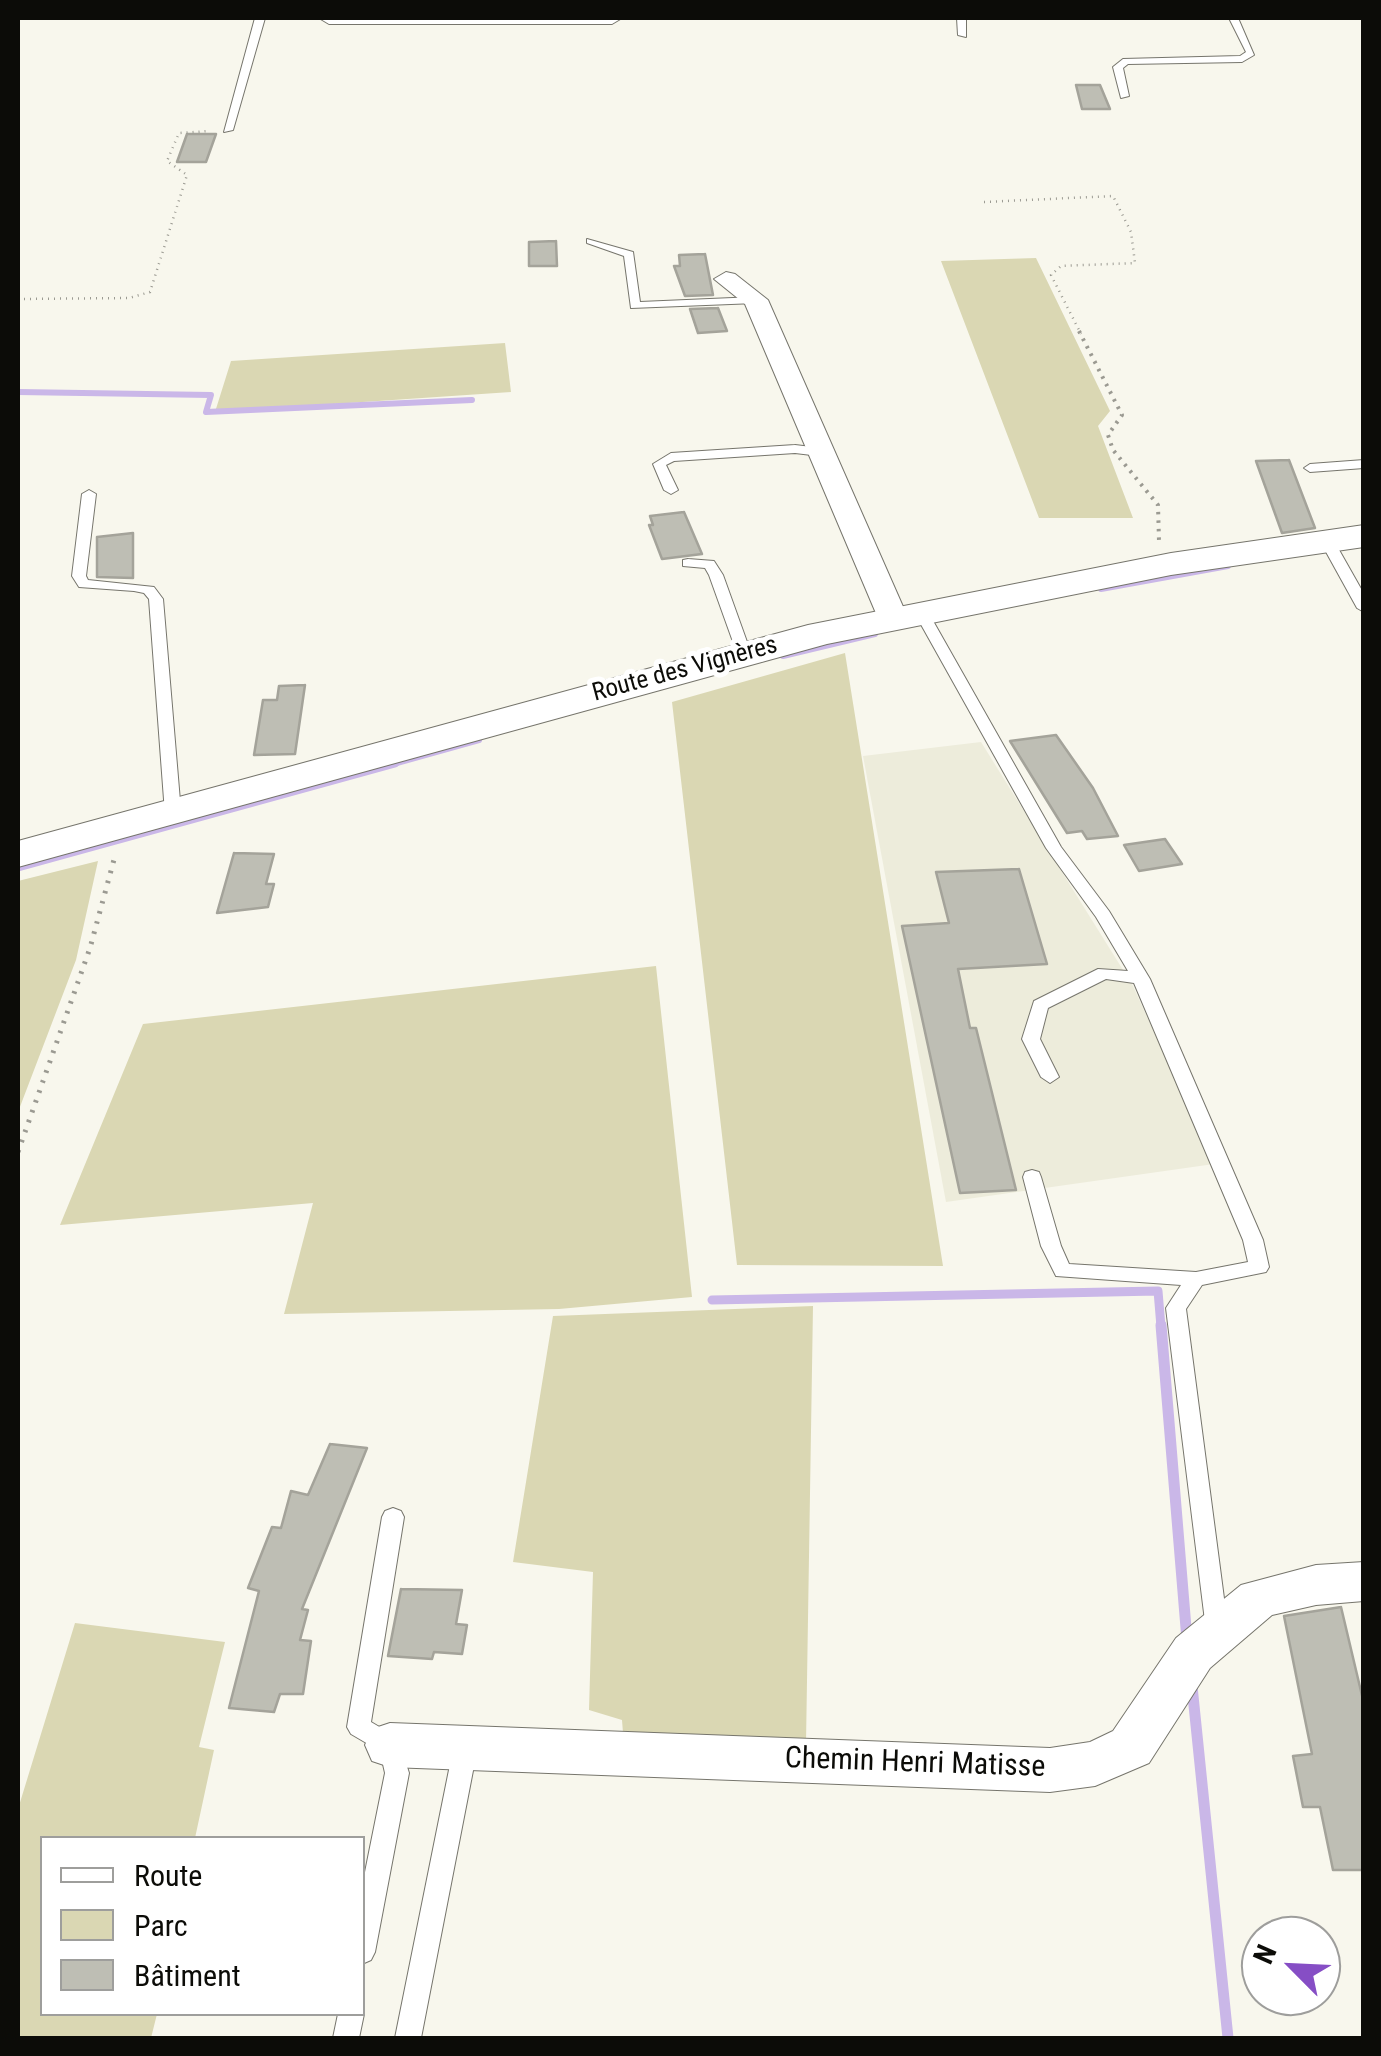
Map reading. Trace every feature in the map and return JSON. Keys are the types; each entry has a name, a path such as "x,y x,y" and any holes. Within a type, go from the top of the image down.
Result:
{"street":[{"path":"329,18 612,18"},
{"path":"726,279 756,300 820,452 907,615"},
{"name":"Route des Vignères","path":"18,854 744,653 907,615 1171,564 1345,539"},
{"name":"Chemin Henri Matisse","path":"390,1745 1050,1770 1095,1764 1131,1748 1151,1722 1169,1684 1218,1629 1258,1600 1316,1585 1364,1581"}],"lane":[{"path":"228,130 260,18"},
{"path":"961,18 963,34"},
{"path":"1124,96 1118,67 1126,60 1242,59 1250,52 1233,18"},
{"path":"591,241 629,254 635,306 756,300"},
{"path":"671,490 659,464 671,456 820,452"},
{"path":"1310,468 1364,464"},
{"path":"90,494 78,576 84,584 134,586 149,590 156,598 173,813"},
{"path":"1345,539 1364,608"},
{"path":"688,563 709,564 716,574 744,653"},
{"path":"907,615 1141,979 1253,1240 1258,1267 1196,1279 1063,1271 1051,1246 1032,1177"},
{"path":"1050,1077 1032,1039 1040,1005 1104,973 1141,979"},
{"path":"1196,1279 1176,1308 1218,1629"},
{"path":"365,1937 398,1772 390,1745 359,1727 393,1517"},
{"path":"408,2038 465,1748"}],"path":[{"path":"18,298 129,298 150,292 187,175 167,162 178,133 228,130"},
{"path":"984,202 1113,196 1131,232 1135,263 1061,266 1051,274 1122,414 1108,435 1112,450 1158,505 1159,543 1171,564"},
{"path":"18,1152 90,948 117,848"}],"shaded area":[{"path":"981,742 1133,986 1214,1164 946,1202 863,756"}],"green space":[{"path":"1036,258 1110,411 1098,426 1133,518 1039,518 941,261"},
{"path":"505,343 511,392 215,412 231,361"},
{"path":"845,653 943,1266 737,1265 672,702"},
{"path":"98,861 76,960 18,1112 18,881"},
{"path":"656,966 692,1297 559,1309 284,1314 313,1203 60,1225 143,1024"},
{"path":"813,1306 806,1743 623,1733 622,1720 589,1710 593,1572 513,1562 553,1316"},
{"path":"75,1623 225,1642 199,1747 214,1750 195,1836 40,1836 40,2016 156,2016 151,2038 18,2038 18,1809"}],"building":[{"path":"1076,85 1100,85 1110,109 1082,109"},
{"path":"187,134 216,134 206,162 177,162"},
{"path":"556,241 557,266 529,266 529,242"},
{"path":"705,254 713,295 685,296 674,266 680,266 679,255"},
{"path":"718,308 727,331 698,333 690,309"},
{"path":"1289,460 1315,528 1282,533 1256,461"},
{"path":"684,512 702,554 662,559 649,525 653,525 650,516"},
{"path":"133,533 133,578 97,577 97,537"},
{"path":"305,685 295,754 254,755 263,700 277,700 279,686"},
{"path":"1056,735 1093,788 1118,836 1087,839 1082,831 1067,833 1010,741"},
{"path":"1165,839 1182,864 1139,871 1124,845"},
{"path":"234,853 274,854 266,884 274,884 268,907 217,913"},
{"path":"1019,869 1047,964 958,969 970,1028 976,1028 1016,1190 960,1193 902,926 949,923 936,872"},
{"path":"330,1444 367,1448 302,1609 308,1610 300,1640 311,1641 303,1694 280,1694 274,1712 229,1708 259,1591 248,1588 272,1527 281,1528 291,1491 308,1495"},
{"path":"401,1589 462,1590 456,1624 467,1625 462,1654 434,1652 432,1659 388,1656"},
{"path":"1341,1607 1364,1704 1364,1870 1333,1870 1320,1807 1303,1807 1293,1756 1312,1754 1284,1616"}],"waterway":[{"path":"18,392 211,395 206,412 472,400"},
{"path":"1101,589 1228,566"},
{"path":"783,656 875,634"},
{"path":"386,766 479,740"},
{"path":"18,867 395,763"},
{"path":"712,1300 1158,1291 1161,1327"},
{"path":"1161,1325 1187,1640"},
{"path":"1192,1686 1228,2038"}]}
